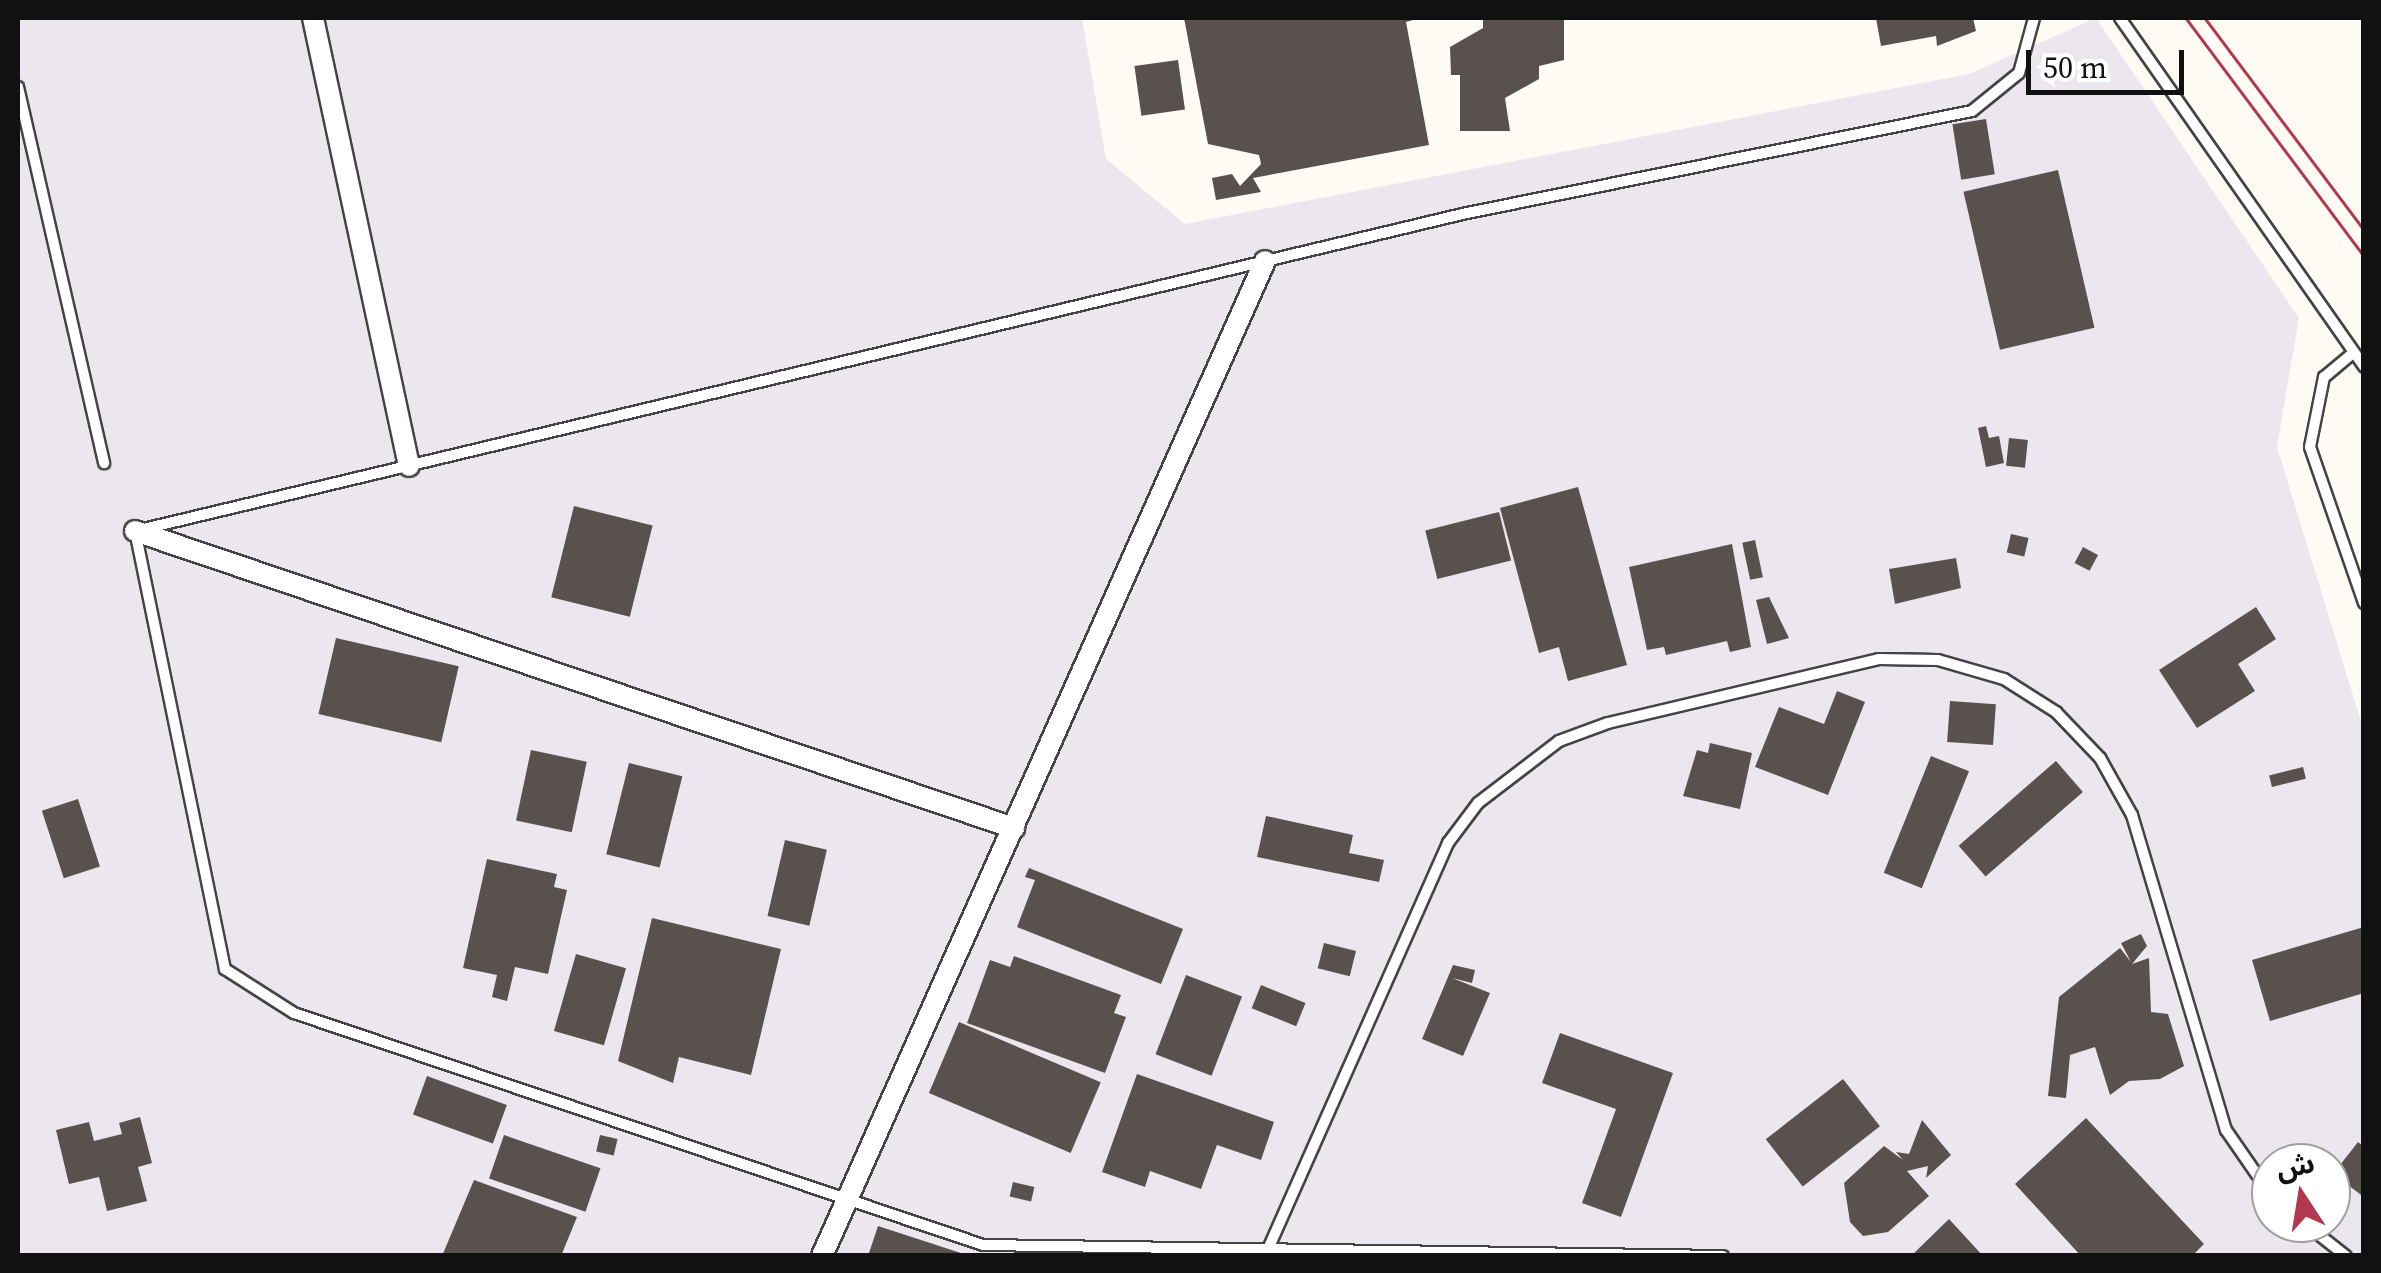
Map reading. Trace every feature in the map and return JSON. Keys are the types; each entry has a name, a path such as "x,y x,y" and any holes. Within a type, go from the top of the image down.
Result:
{"street":[{"path":"313,18 409,466"},
{"path":"822,1256 1265,261"},
{"path":"135,530 1014,828"}],"lane":[{"path":"1723,1256 1266,1252 984,1244 294,1013 225,969 135,530 1265,261 1972,111 2018,74 2034,18"},
{"path":"2120,18 2364,367"},
{"path":"18,86 104,463"},
{"path":"2353,353 2324,377 2310,447 2364,604"},
{"path":"1266,1252 1448,843 1478,803 1559,741 1608,723 1879,660 1938,660 2004,679 2056,712 2100,758 2132,815 2226,1130 2251,1166"}],"shaded area":[{"path":"18,18 1082,18 1106,159 1185,224 1969,74 2096,18 2299,318 2277,447 2363,728 2363,1255 18,1255"}],"building":[{"path":"1184,18 1420,18 1406,22 1429,145 1253,178 1261,192 1216,200 1212,178 1232,174 1240,186 1261,164 1259,155 1208,144"},
{"path":"1483,18 1564,18 1564,60 1539,66 1539,79 1505,98 1510,131 1460,131 1460,75 1451,75 1450,47 1483,28"},
{"path":"1876,18 1973,18 1976,31 1937,46 1936,36 1881,46"},
{"path":"1178,60 1185,110 1141,116 1134,66"},
{"path":"1986,119 1995,174 1961,180 1952,124"},
{"path":"2058,170 2094,328 2000,350 1963,192"},
{"path":"1986,426 1989,438 1999,436 2004,463 1986,467 1978,428"},
{"path":"2009,438 2028,440 2025,468 2006,466"},
{"path":"1578,487 1627,665 1568,681 1559,647 1539,653 1500,508"},
{"path":"574,506 653,526 630,617 551,597"},
{"path":"1499,512 1511,561 1437,579 1425,530"},
{"path":"2011,534 2029,538 2024,557 2007,553"},
{"path":"1755,540 1763,577 1750,580 1742,543"},
{"path":"1732,544 1751,647 1730,652 1727,641 1666,655 1664,647 1647,650 1629,567"},
{"path":"2083,547 2098,555 2090,571 2075,563"},
{"path":"1956,558 1961,588 1895,604 1889,569"},
{"path":"1769,597 1789,638 1767,644 1756,600"},
{"path":"2256,607 2276,639 2238,664 2255,691 2197,728 2159,670"},
{"path":"336,638 459,666 441,742 318,714"},
{"path":"1837,691 1865,702 1828,795 1755,767 1779,707 1824,724"},
{"path":"1950,701 1996,704 1993,745 1947,742"},
{"path":"1710,743 1752,753 1740,809 1683,796 1697,750 1708,753"},
{"path":"531,750 587,762 572,832 516,820"},
{"path":"1931,756 1969,771 1922,888 1884,873"},
{"path":"2056,761 2083,792 1986,877 1959,846"},
{"path":"629,763 682,776 660,868 606,854"},
{"path":"2303,767 2306,779 2272,787 2269,775"},
{"path":"78,799 100,867 64,878 42,811"},
{"path":"1266,816 1353,835 1349,853 1384,860 1379,882 1257,857"},
{"path":"785,840 827,850 809,926 767,916"},
{"path":"487,859 557,874 554,887 567,890 548,974 515,967 507,1001 492,997 497,975 463,968"},
{"path":"1029,868 1183,929 1161,984 1017,927 1035,880 1025,877"},
{"path":"652,918 781,949 751,1075 679,1057 673,1083 618,1061"},
{"path":"2364,927 2364,993 2270,1021 2252,960"},
{"path":"2141,934 2147,946 2132,964 2149,958 2151,1012 2168,1014 2184,1066 2160,1079 2129,1081 2110,1095 2095,1047 2070,1055 2066,1098 2048,1096 2059,997 2120,948 2131,962 2121,943"},
{"path":"1324,943 1356,951 1350,976 1318,968"},
{"path":"576,954 626,968 604,1045 554,1031"},
{"path":"1014,956 1121,995 1114,1013 1126,1017 1105,1073 967,1023 990,960 1010,967"},
{"path":"1453,965 1475,970 1472,983 1452,978 1490,993 1463,1056 1422,1039"},
{"path":"1186,975 1242,997 1212,1076 1156,1054"},
{"path":"1261,985 1306,1003 1296,1026 1252,1008"},
{"path":"959,1022 1101,1082 1071,1153 929,1093"},
{"path":"1560,1033 1673,1073 1621,1217 1582,1203 1616,1109 1542,1083"},
{"path":"1137,1074 1274,1122 1261,1160 1217,1145 1201,1189 1150,1171 1145,1187 1102,1172"},
{"path":"427,1076 507,1105 493,1144 413,1115"},
{"path":"1843,1079 1880,1126 1803,1187 1766,1139"},
{"path":"140,1117 152,1163 138,1167 147,1201 107,1211 99,1177 69,1184 56,1130 89,1122 94,1141 122,1134 119,1123"},
{"path":"2086,1118 2204,1244 2192,1256 2081,1256 2015,1184"},
{"path":"1922,1120 1951,1155 1926,1178 1928,1166 1907,1171 1929,1196 1888,1232 1863,1236 1850,1222 1844,1183 1884,1146 1903,1160 1896,1152 1909,1154"},
{"path":"504,1135 600,1168 585,1212 489,1178"},
{"path":"600,1135 618,1139 614,1156 596,1152"},
{"path":"2358,1142 2364,1147 2364,1197 2351,1187 2351,1151"},
{"path":"474,1180 577,1217 561,1256 442,1256"},
{"path":"1013,1182 1034,1187 1031,1202 1010,1197"},
{"path":"1949,1219 1983,1256 1911,1256"},
{"path":"878,1226 967,1255 868,1256"}],"tram line":[{"path":"2186,18 2364,256"},
{"path":"2205,18 2364,230"}]}
